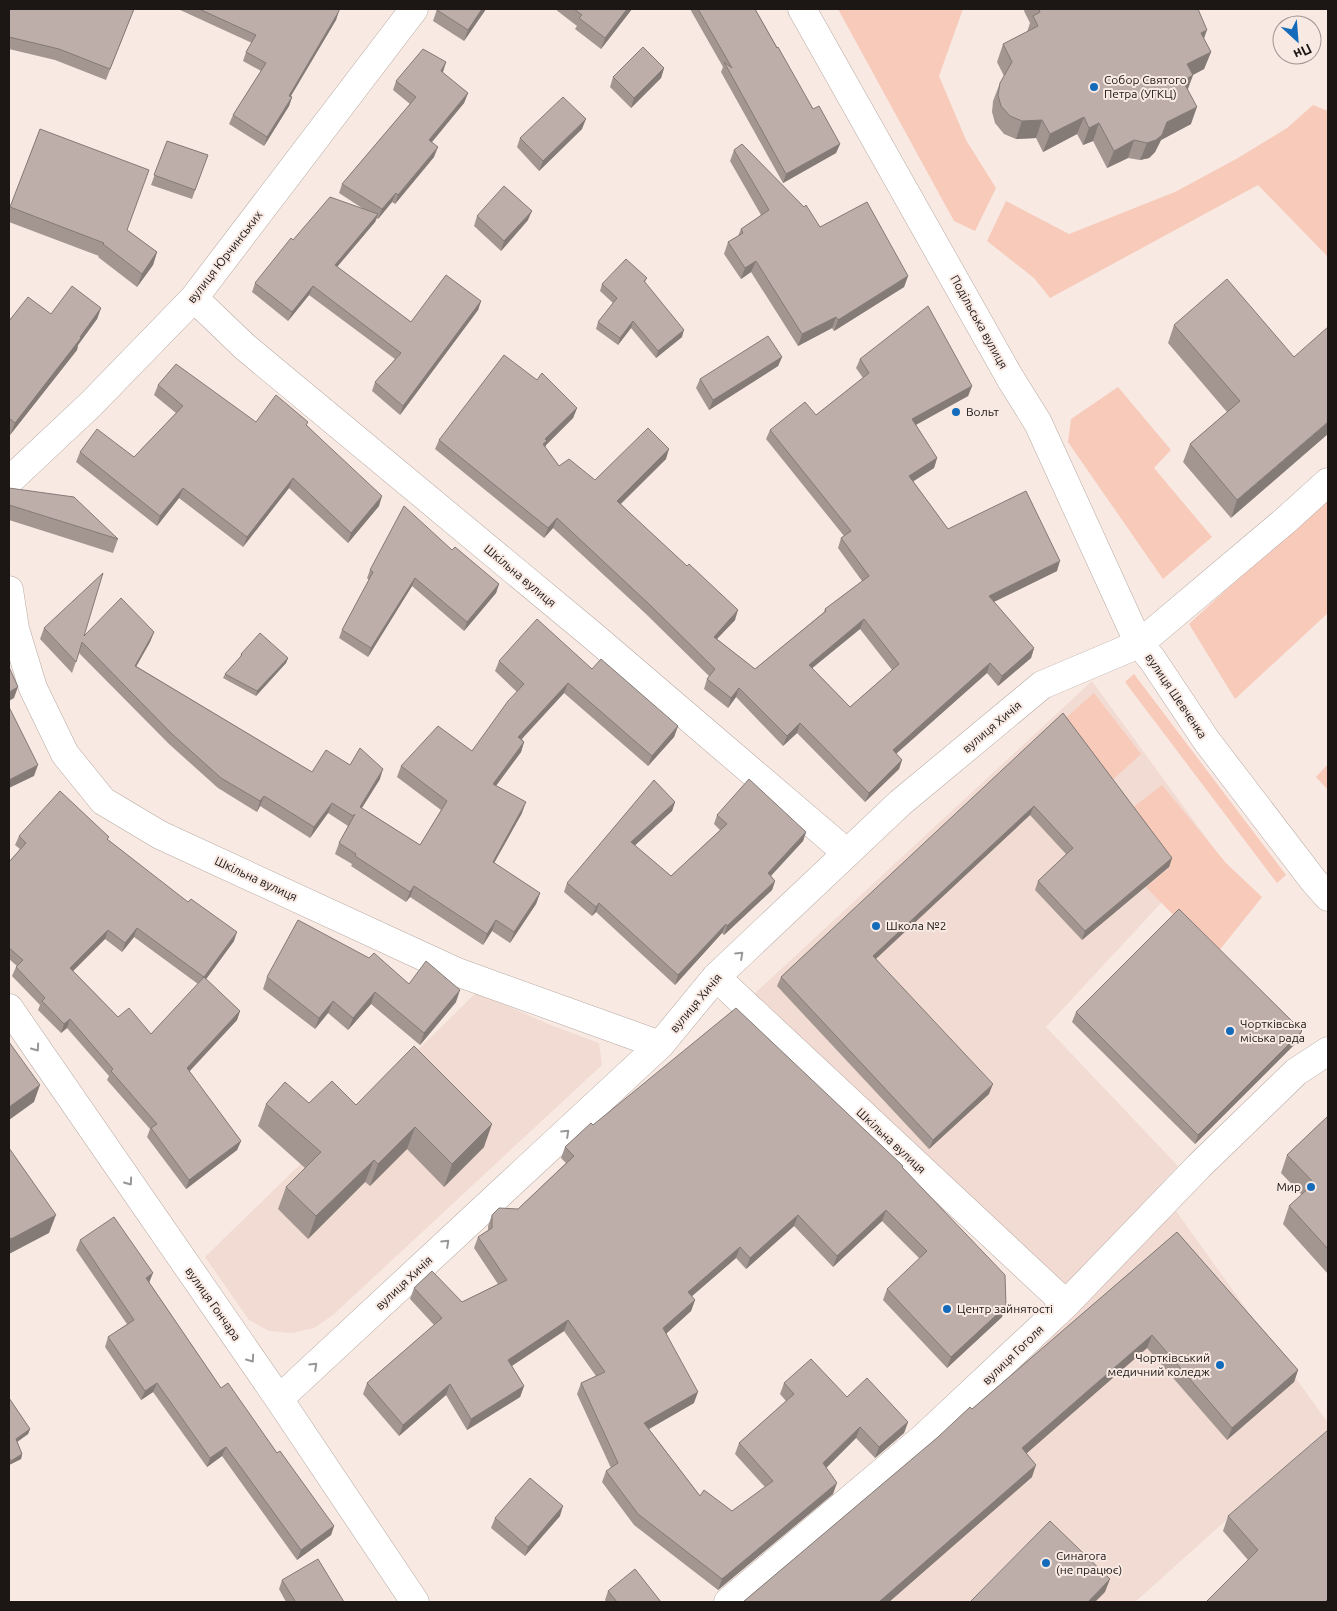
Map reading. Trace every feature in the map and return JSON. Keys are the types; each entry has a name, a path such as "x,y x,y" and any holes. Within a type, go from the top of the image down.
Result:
{"street":[{"name":"вулиця Юрчинських","path":"9,488 194,298 414,9"},
{"name":"Подільська вулиця","path":"802,9 1010,378 1038,423 1139,644"},
{"name":"Шкільна вулиця","path":"194,298 245,347 592,635 848,853"},
{"name":"вулиця Шевченка","path":"1328,482 1286,520 1139,644 1152,659 1211,748 1328,897"},
{"name":"Шкільна вулиця","path":"9,590 15,629 33,688 65,754 103,801 160,835 457,972 660,1045"},
{"name":"вулиця Хичія","path":"279,1399 660,1045 716,977 900,804 1042,685 1139,644"},
{"name":"Шкільна вулиця","path":"716,977 1066,1304"},
{"name":"вулиця Гончара","path":"9,1008 279,1399 415,1602"},
{"name":"вулиця Гоголя","path":"728,1602 923,1438 1066,1304 1199,1166 1296,1072 1328,1051"}],"shaded area":[{"path":"838,9 963,9 939,76 966,140 996,188 975,231 954,221"},
{"path":"1313,105 1328,111 1328,257 1258,185 1050,298 1034,278 987,241 1006,201 1069,234 1175,192 1238,158 1287,128"},
{"path":"1118,387 1171,450 1154,468 1212,537 1163,579 1068,442 1071,419"},
{"path":"1324,499 1328,503 1328,613 1235,699 1189,624"},
{"path":"1134,674 1286,875 1277,883 1125,682"},
{"path":"1092,681 1213,847 1046,1027 1178,1166 1066,1286 753,995"},
{"path":"1094,693 1141,754 1107,785 1060,723"},
{"path":"1328,764 1328,790 1316,777"},
{"path":"1162,785 1226,863 1262,897 1214,957 1146,887 1169,868 1127,812"},
{"path":"477,992 548,1024 599,1043 602,1065 333,1315 314,1328 292,1333 269,1331 249,1320 205,1257"},
{"path":"1176,1211 1328,1423 1328,1429 1135,1602 737,1602 917,1453"}],"building":[{"path":"9,9 134,9 110,69 59,49 9,37"},
{"path":"199,9 339,9 289,96 292,97 267,137 233,115 266,63 246,52 256,35"},
{"path":"437,9 482,9 468,30"},
{"path":"574,9 627,9 605,38 579,18 582,15"},
{"path":"698,9 755,9 813,109 819,106 840,144 786,174 724,62 732,68"},
{"name":"Собор Святого Петра (УГКЦ)","path":"1039,9 1198,9 1207,30 1201,33 1211,52 1187,64 1193,75 1183,81 1197,107 1167,122 1162,135 1156,140 1147,143 1134,140 1114,151 1099,123 1089,128 1084,117 1050,134 1042,120 1022,121 1010,116 1001,106 998,95 1000,83 1012,62 1003,44 1038,26 1033,16 1040,12"},
{"path":"643,47 664,68 634,98 613,77"},
{"path":"423,49 446,62 441,71 468,93 429,140 438,147 398,195 396,193 382,209 342,184 416,97 396,81"},
{"path":"563,97 586,119 543,161 520,138"},
{"path":"40,129 149,170 127,230 157,252 142,274 104,243 10,207"},
{"path":"167,141 208,155 195,190 154,175"},
{"path":"742,144 804,207 806,205 820,227 867,202 908,276 838,320 836,317 802,334 756,261 745,268 728,242 743,233 741,229 769,210 734,150"},
{"path":"504,186 532,211 504,241 477,216"},
{"path":"330,197 378,214 335,265 411,322 446,275 481,301 403,406 375,382 401,353 313,286 292,312 255,283 291,238 293,240"},
{"path":"626,259 647,278 644,281 684,330 658,351 633,321 620,338 598,322 617,298 602,284"},
{"path":"1227,279 1294,357 1328,327 1328,422 1237,500 1190,444 1240,401 1174,325"},
{"path":"72,286 101,308 81,338 15,423 9,418 9,321 28,297 51,314"},
{"path":"928,306 972,386 912,419 937,458 909,476 948,529 1026,491 1060,561 989,596 1034,648 1002,676 990,663 893,750 902,760 869,793 800,723 787,736 739,688 731,698 707,679 715,669 557,518 548,528 439,440 504,355 537,380 542,373 577,408 545,439 547,441 543,444 559,466 569,459 595,480 648,428 669,449 617,501 738,610 714,637 755,669 826,611 825,609 869,576 841,538 851,531 770,430 805,402 816,415 869,373 860,359","holes":["864,619 899,664 850,707 809,665"]},
{"path":"768,336 782,357 713,400 700,379"},
{"path":"176,364 256,422 276,395 308,422 306,425 382,496 351,533 293,478 247,537 183,488 160,516 80,452 97,429 134,457 183,406 158,385"},
{"path":"9,488 74,497 118,539 9,505"},
{"path":"404,506 452,550 455,547 499,584 467,622 415,578 371,648 342,630 373,572 370,570"},
{"path":"103,573 84,636 121,598 154,632 135,666 312,772 326,750 350,765 360,748 383,769 360,807 420,845 447,801 401,766 438,726 472,751 508,701 524,684 499,661 537,619 592,669 601,659 678,726 652,756 568,683 518,737 524,742 493,784 526,802 493,862 540,893 514,932 496,920 487,934 414,886 410,892 355,856 356,854 339,843 355,814 353,816 332,803 314,827 264,796 260,801 221,778 172,734 82,642 76,662 44,628"},
{"path":"260,633 288,658 257,691 225,674"},
{"path":"9,667 18,687 9,692"},
{"path":"9,707 38,765 9,780"},
{"name":"Школа №2","path":"1063,713 1172,858 1085,931 1038,881 1073,848 1034,806 873,956 993,1084 933,1140 781,977"},
{"path":"749,779 806,832 768,873 775,881 727,926 726,924 678,975 599,903 596,907 567,883 654,780 675,802 631,842 671,876 727,824 717,815"},
{"path":"60,791 109,837 107,839 188,902 191,899 237,932 204,977 240,1011 187,1068 241,1141 189,1180 151,1128 157,1124 111,1071 113,1069 70,1019 64,1024 42,1001 45,998 16,967 23,960 9,948 9,862 26,843 19,836","holes":["137,928 204,977 151,1034 129,1008 118,1017 70,968 108,930 125,943"]},
{"name":"Чортківська міська рада","path":"1179,909 1302,1031 1198,1135 1076,1012"},
{"path":"298,920 369,958 374,953 409,984 426,961 460,990 424,1033 375,992 353,1018 333,1001 319,1018 267,977"},
{"path":"736,1008 903,1166 1005,1275 1006,1306 951,1357 887,1289 927,1251 886,1210 837,1256 798,1215 750,1258 740,1247 688,1292 695,1300 663,1328 698,1392 644,1423 700,1496 704,1490 732,1511 773,1481 739,1443 794,1394 784,1383 811,1359 847,1397 867,1378 908,1422 879,1447 860,1427 823,1463 837,1483 722,1579 638,1514 606,1471 618,1463 581,1383 605,1372 568,1320 508,1360 524,1386 471,1419 450,1384 403,1425 367,1383 442,1318 414,1288 432,1271 462,1302 507,1280 478,1237 492,1228 492,1215 499,1208 518,1209 574,1156 565,1147 591,1123 593,1125"},
{"path":"9,1042 40,1085 9,1107"},
{"path":"414,1046 492,1124 452,1164 415,1127 378,1164 374,1160 316,1216 286,1187 321,1152 266,1104 285,1082 309,1103 332,1081 356,1105"},
{"name":"Мир","path":"1328,1116 1328,1249 1289,1206 1314,1183 1287,1155"},
{"path":"9,1148 56,1215 9,1239"},
{"path":"114,1217 153,1273 146,1278 221,1388 228,1383 277,1453 280,1451 334,1526 301,1550 226,1447 210,1458 157,1383 145,1391 108,1337 134,1320 80,1240"},
{"path":"1177,1232 1298,1370 1232,1428 1152,1335 1022,1448 1036,1465 879,1602 743,1602 938,1437 970,1407 972,1409"},
{"path":"9,1398 30,1429 16,1439 22,1454 11,1461 9,1457"},
{"path":"1328,1430 1328,1599 1325,1602 1206,1602 1258,1550 1228,1516"},
{"path":"530,1478 563,1506 528,1547 495,1518"},
{"name":"Синагога (не працює)","path":"1050,1521 1110,1579 1088,1602 970,1602"},
{"path":"318,1559 344,1602 293,1602 295,1601 282,1580"},
{"path":"635,1569 661,1602 617,1602 608,1591"}],"place":[{"name":"Собор Святого Петра (УГКЦ)","path":"1094,87"},
{"name":"Вольт","path":"956,412"},
{"name":"Школа №2","path":"876,926"},
{"name":"Чортківська міська рада","path":"1230,1031"},
{"name":"Мир","path":"1311,1187"},
{"name":"Центр зайнятості","path":"947,1309"},
{"name":"Чортківський медичний коледж","path":"1220,1365"},
{"name":"Синагога (не працює)","path":"1046,1563"}]}
